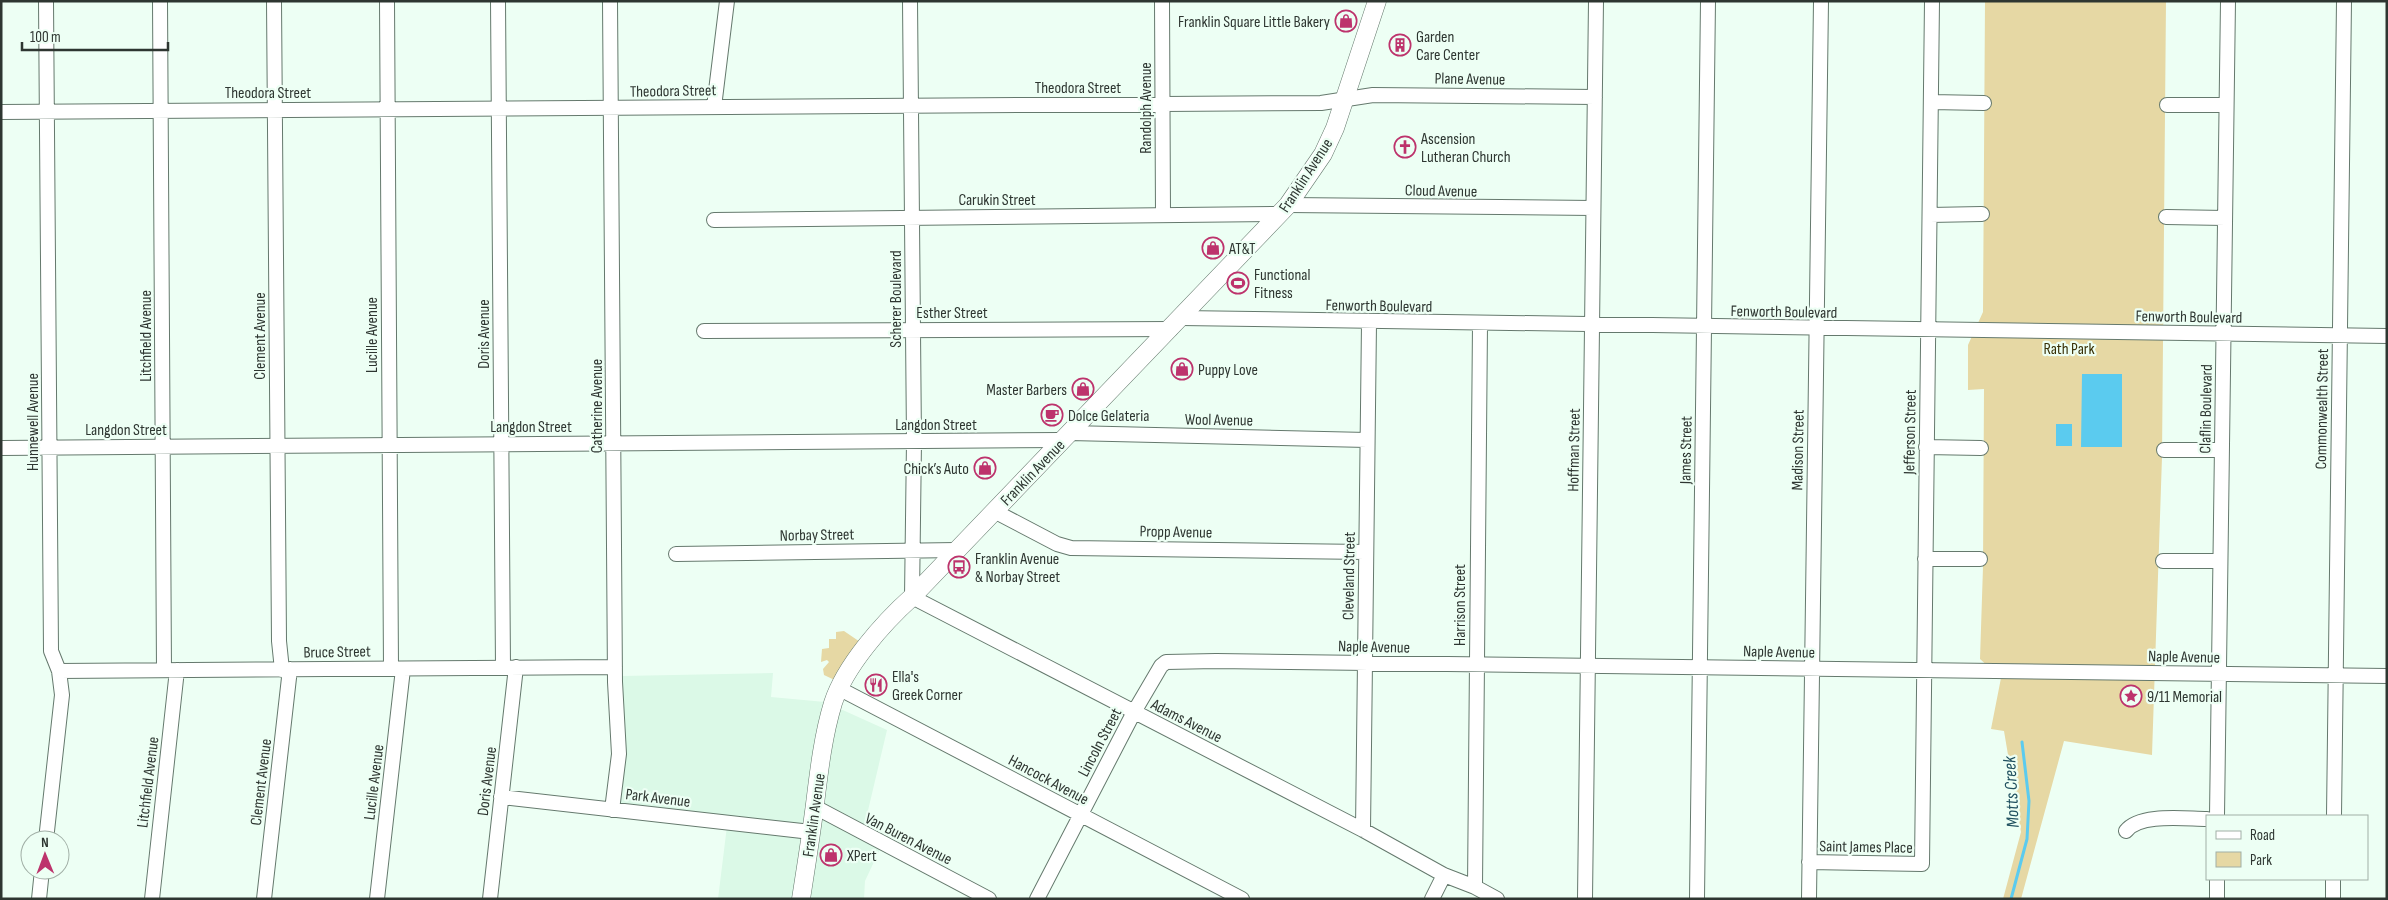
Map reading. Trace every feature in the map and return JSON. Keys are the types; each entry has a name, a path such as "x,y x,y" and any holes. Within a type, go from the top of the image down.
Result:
{"main road":[{"name":"Franklin Avenue","path":"802,899 811,832 833,702 866,646 892,616 1284,210 1323,154 1335,128 1376,1"}],"street":[{"name":"Hunnewell Avenue","path":"46,1 51,651 59,671 62,695 47,830"},
{"name":"Litchfield Avenue","path":"152,899 170,670 164,446 160,1"},
{"name":"Clement Avenue","path":"264,899 286,669 279,641 274,1"},
{"name":"Lucille Avenue","path":"377,899 397,668 390,445 387,1"},
{"name":"Doris Avenue","path":"490,899 501,797 510,667 502,444 498,1"},
{"name":"Catherine Avenue","path":"610,1 615,667 619,754 612,810"},
{"path":"714,107 726,1"},
{"name":"Scherer Boulevard","path":"910,1 914,441 912,597"},
{"name":"Randolph Avenue","path":"1162,1 1163,215"},
{"name":"Hoffman Street","path":"1585,899 1596,1"},
{"name":"James Street","path":"1697,899 1708,1"},
{"name":"Madison Street","path":"1809,899 1820,1"},
{"name":"Jefferson Street","path":"1922,864 1932,1"},
{"name":"Claflin Boulevard","path":"2217,815 2228,1"},
{"name":"Commonwealth Street","path":"2334,815 2344,1"},
{"name":"Plane Avenue","path":"1345,99 1373,95 1595,97"},
{"name":"Theodora Street","path":"1,112 1321,103 1345,99"},
{"path":"1931,102 1984,103"},
{"path":"2167,105 2226,106"},
{"name":"Cloud Avenue","path":"1284,210 1593,208"},
{"name":"Carukin Street","path":"714,220 1163,215 1284,210"},
{"path":"1930,215 1982,214"},
{"path":"2166,217 2225,218"},
{"name":"Cleveland Street","path":"1363,830 1368,323"},
{"name":"Fenworth Boulevard","path":"1176,324 1480,324 2387,336"},
{"name":"Esther Street","path":"704,331 1176,324"},
{"name":"Harrison Street","path":"1475,887 1480,324"},
{"name":"Langdon Street","path":"1,448 914,441 1066,437"},
{"name":"Wool Avenue","path":"1066,437 1367,440"},
{"path":"1926,447 1981,448"},
{"path":"2164,450 2222,450"},
{"name":"Propp Avenue","path":"994,511 1057,544 1071,548 1365,552"},
{"name":"Norbay Street","path":"676,554 957,550"},
{"path":"1925,559 1980,559"},
{"path":"2163,561 2220,561"},
{"name":"Adams Avenue","path":"912,597 1363,830 1444,875 1475,887"},
{"name":"Lincoln Street","path":"1037,899 1134,712 1161,666 1166,662 1171,662"},
{"name":"Naple Avenue","path":"1171,662 2387,676"},
{"name":"Bruce Street","path":"59,671 615,667"},
{"name":"Hancock Avenue","path":"840,690 1242,899"},
{"name":"Park Avenue","path":"501,797 811,832"},
{"name":"Van Buren Avenue","path":"815,807 988,899"},
{"path":"2126,831 2133,824 2144,821 2206,819"},
{"name":"Saint James Place","path":"1809,862 1922,864"},
{"path":"1432,899 1444,875"},
{"path":"39,899 41,880"},
{"path":"2217,880 2217,899"},
{"path":"2333,880 2333,899"},
{"path":"1475,887 1497,899"}],"shaded area":[{"path":"773,673 771,697 825,702 887,730 866,819 880,849 865,881 864,899 718,899 727,826 617,806 622,676"}],"green space":[{"name":"Rath Park","path":"1985,1 2166,1 2162,457 2152,755 2064,741 2021,899 2003,899 2021,832 2004,731 1991,729 2001,678 1980,659 1983,567 1984,389 1968,390 1968,345 1983,312"},
{"path":"844,631 866,646 843,684 824,675 823,669 829,662 827,660 821,662 822,649 829,648 829,639 836,639 836,632"}],"water":[{"path":"2082,374 2122,374 2122,447 2081,447"},
{"path":"2056,424 2072,424 2072,446 2056,446"}],"waterway":[{"name":"Motts Creek","path":"2011,899 2027,839 2029,801 2022,742"}],"place":[{"name":"Franklin Square Little Bakery","path":"1346,21"},
{"name":"Garden Care Center","path":"1400,45"},
{"name":"Ascension Lutheran Church","path":"1405,147"},
{"name":"AT&T","path":"1213,248"},
{"name":"Functional Fitness","path":"1238,283"},
{"name":"Puppy Love","path":"1182,369"},
{"name":"Master Barbers","path":"1083,389"},
{"name":"Dolce Gelateria","path":"1052,415"},
{"name":"Chick’s Auto","path":"985,468"},
{"name":"Franklin Avenue & Norbay Street","path":"959,567"},
{"name":"Ella's Greek Corner","path":"876,685"},
{"name":"9/11 Memorial","path":"2131,696"},
{"name":"XPert","path":"831,855"}]}
